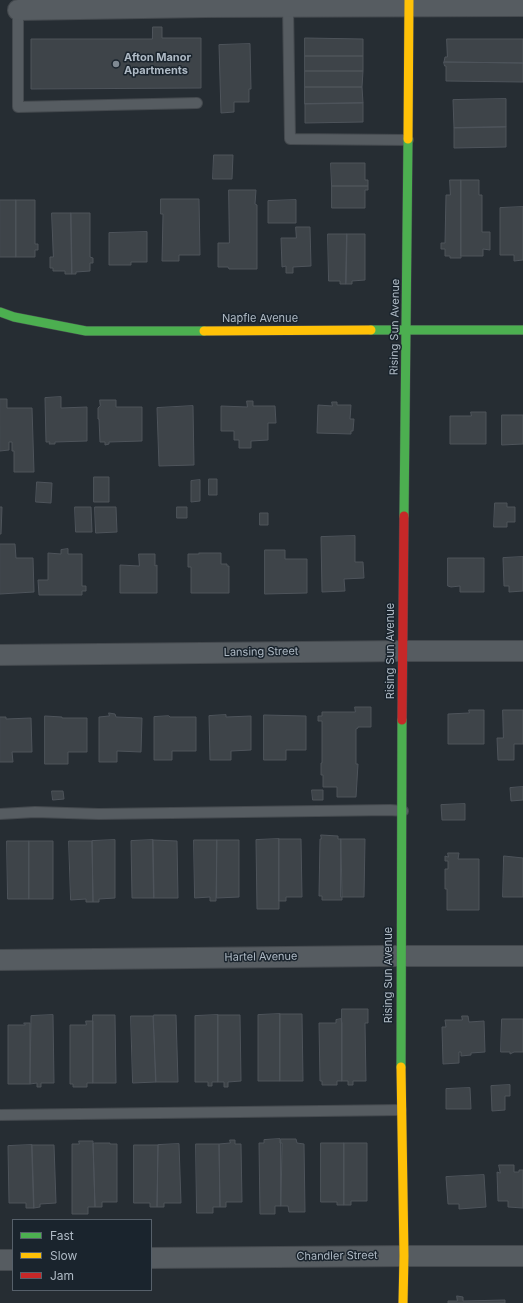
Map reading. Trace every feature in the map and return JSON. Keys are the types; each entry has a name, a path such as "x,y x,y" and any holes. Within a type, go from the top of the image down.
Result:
{"street":[{"path":"18,10 185,3 408,3 523,6"},
{"name":"Rising Sun Avenue","path":"403,1303 404,1256 401,1110 403,811 402,651 407,331 408,3"},
{"name":"Napfle Avenue","path":"0,312 14,317 86,331 523,330"},
{"name":"Lansing Street","path":"0,655 523,651"},
{"name":"Hartel Avenue","path":"0,960 523,956"},
{"name":"Chandler Street","path":"152,1258 523,1256"},
{"path":"0,1260 12,1260"}],"lane":[{"path":"291,4 290,139 408,140"},
{"path":"18,10 18,107 197,102"},
{"path":"0,814 35,812 99,814 403,811"},
{"path":"0,1115 401,1110"}],"building":[{"name":"Afton Manor Apartments","path":"153,27 162,27 162,38 201,38 201,88 31,89 31,39 152,39"},
{"path":"305,38 363,39 363,56 305,56"},
{"path":"447,39 523,39 523,63 444,62 445,57 447,57"},
{"path":"250,44 251,89 249,89 249,102 234,102 234,112 221,113 219,45"},
{"path":"305,56 363,56 363,71 305,71"},
{"path":"444,62 523,63 523,82 446,81 446,66"},
{"path":"305,71 363,71 362,87 305,87"},
{"path":"305,87 362,87 363,103 305,104"},
{"path":"506,99 506,127 454,128 453,100"},
{"path":"363,103 363,122 305,123 305,104"},
{"path":"506,127 506,147 454,148 454,128"},
{"path":"214,155 233,155 232,179 213,179"},
{"path":"331,163 365,163 365,180 368,180 368,186 332,186"},
{"path":"450,180 461,180 461,258 450,258 450,256 445,256 445,249 441,249 441,243 445,243 446,195 450,195"},
{"path":"461,180 479,180 479,195 482,195 482,232 490,232 490,250 483,249 483,256 461,256"},
{"path":"332,186 368,186 368,190 365,190 365,208 332,208"},
{"path":"229,190 256,190 257,269 229,269 228,267 218,267 218,243 229,243"},
{"path":"161,199 199,199 200,255 179,255 179,261 162,261 163,214 161,214"},
{"path":"0,200 16,200 16,257 0,257"},
{"path":"16,200 35,200 35,244 38,244 38,250 35,250 35,257 16,257"},
{"path":"296,200 296,223 268,223 268,201"},
{"path":"523,207 523,260 514,261 514,255 500,255 500,208"},
{"path":"52,213 71,213 72,274 65,274 65,271 53,271 53,268 50,268 50,257 53,257"},
{"path":"71,213 90,213 90,257 93,258 93,263 90,263 90,271 76,272 76,274 72,274"},
{"path":"296,227 310,227 311,266 293,267 293,273 286,273 286,266 282,267 281,238 296,238"},
{"path":"147,232 147,262 131,262 131,265 109,265 109,233"},
{"path":"328,234 347,234 346,284 340,284 340,281 329,281"},
{"path":"347,234 365,234 365,280 352,281 352,284 346,284"},
{"path":"61,397 61,408 87,407 87,441 55,442 55,444 49,444 50,442 46,442 45,398"},
{"path":"0,399 7,399 7,408 32,408 34,472 14,472 14,451 12,451 12,442 9,442 9,450 0,451"},
{"path":"100,400 116,400 116,407 142,407 142,441 109,442 109,444 105,445 105,442 100,442 98,408 100,406"},
{"path":"247,401 253,401 253,406 275,406 276,423 268,423 268,440 251,441 251,448 239,448 239,440 234,440 234,431 221,431 221,406 247,407"},
{"path":"332,402 337,402 337,405 351,405 350,419 354,419 353,431 351,431 351,434 317,433 318,405 332,406"},
{"path":"193,406 194,465 159,466 157,408"},
{"path":"471,412 486,412 486,444 450,444 450,416 471,416"},
{"path":"502,415 523,415 523,444 502,445"},
{"path":"94,477 109,477 109,502 94,502"},
{"path":"209,479 217,479 217,495 209,495"},
{"path":"200,480 200,501 191,502 191,481"},
{"path":"37,482 52,483 51,503 36,502"},
{"path":"495,503 507,503 507,507 515,507 515,522 507,522 507,527 494,527"},
{"path":"0,507 2,507 1,534 0,534"},
{"path":"75,507 91,507 92,532 76,532"},
{"path":"95,507 116,507 117,532 96,533"},
{"path":"177,507 187,507 187,518 177,518"},
{"path":"260,513 268,513 268,525 260,525"},
{"path":"355,536 355,562 363,562 364,578 344,579 345,591 322,592 321,537"},
{"path":"0,544 15,544 16,558 33,558 34,592 0,594"},
{"path":"68,549 68,554 82,554 82,586 86,586 86,591 82,591 82,595 39,595 38,580 48,580 48,553 61,554 61,550"},
{"path":"265,550 285,550 285,559 307,559 307,593 265,594"},
{"path":"221,553 221,564 227,564 227,566 229,566 229,593 191,593 191,567 188,567 188,554"},
{"path":"139,554 155,554 155,566 157,565 157,593 120,593 120,565 139,566"},
{"path":"523,557 523,591 509,592 509,586 504,586 503,558"},
{"path":"448,558 484,558 484,592 460,592 460,586 448,586"},
{"path":"355,707 371,707 371,727 358,727 356,729 356,764 358,764 356,797 337,797 337,787 323,787 323,775 321,775 322,721 318,721 318,716 322,716 322,712 355,712"},
{"path":"469,710 484,710 484,744 448,744 448,714 469,713"},
{"path":"503,710 523,710 523,744 514,744 514,760 498,760 497,738 503,738"},
{"path":"109,713 115,714 116,717 142,718 141,752 117,751 117,762 99,762 99,717 109,716"},
{"path":"226,715 226,717 251,716 251,750 231,751 231,760 210,760 209,716"},
{"path":"264,715 306,716 306,750 286,750 286,760 264,760"},
{"path":"45,716 87,718 87,752 68,752 68,764 45,764"},
{"path":"0,717 6,717 6,719 31,718 32,752 12,752 13,762 0,762"},
{"path":"154,717 196,717 196,751 172,751 172,760 154,760"},
{"path":"523,787 523,800 511,801 510,788"},
{"path":"312,790 323,790 323,800 313,800"},
{"path":"52,791 63,791 64,799 53,800"},
{"path":"465,804 465,820 442,820 441,805"},
{"path":"321,835 338,836 338,839 341,839 342,900 322,900 322,896 319,896"},
{"path":"279,839 301,839 302,897 286,897 286,901 279,901"},
{"path":"279,839 279,909 257,909 256,840"},
{"path":"341,839 365,839 364,897 341,897"},
{"path":"115,840 115,898 99,899 99,902 93,902 92,841"},
{"path":"153,840 177,841 178,898 154,898"},
{"path":"153,840 154,898 132,898 131,841"},
{"path":"194,840 217,840 216,901 210,901 210,897 195,898"},
{"path":"217,840 239,840 239,897 217,898"},
{"path":"7,841 29,841 29,899 8,899"},
{"path":"29,841 53,841 53,899 29,899"},
{"path":"69,841 92,841 93,902 86,902 86,899 71,900"},
{"path":"448,853 459,853 458,859 479,859 479,910 447,910 445,869 448,869 448,861 445,861 445,856 448,857"},
{"path":"504,856 523,858 523,897 503,897"},
{"path":"342,1009 368,1009 368,1023 365,1023 366,1081 353,1081 353,1085 348,1085 348,1081 342,1081"},
{"path":"280,1014 280,1081 258,1081 258,1015"},
{"path":"280,1014 302,1014 303,1081 280,1081"},
{"path":"53,1015 54,1083 41,1083 41,1087 37,1087 37,1083 30,1084 31,1016"},
{"path":"93,1015 115,1015 116,1083 93,1083"},
{"path":"154,1015 176,1015 178,1082 156,1082"},
{"path":"218,1015 218,1082 212,1082 212,1086 208,1086 208,1082 195,1082 195,1016"},
{"path":"218,1015 240,1015 241,1081 228,1082 228,1087 224,1087 224,1082 218,1082"},
{"path":"131,1016 153,1016 156,1082 133,1083"},
{"path":"462,1016 468,1016 469,1022 484,1021 485,1052 471,1053 471,1055 461,1056 461,1052 459,1052 459,1063 443,1064 442,1027 446,1027 445,1020 462,1020"},
{"path":"341,1019 342,1081 337,1081 337,1085 322,1085 322,1081 320,1081 319,1023 336,1023 336,1020"},
{"path":"502,1019 523,1019 523,1052 514,1052 510,1054 510,1052 501,1052"},
{"path":"86,1021 93,1021 93,1083 87,1083 87,1087 73,1087 73,1084 70,1084 70,1025 86,1025"},
{"path":"24,1023 30,1023 30,1084 8,1084 8,1025 25,1025"},
{"path":"510,1085 510,1096 505,1096 505,1110 492,1111 491,1086"},
{"path":"470,1088 471,1109 446,1109 446,1089"},
{"path":"280,1139 280,1143 282,1143 281,1206 275,1206 275,1214 260,1214 259,1143 264,1143 264,1140"},
{"path":"281,1139 296,1139 297,1143 304,1144 305,1212 289,1212 288,1206 281,1206"},
{"path":"230,1140 235,1140 235,1144 241,1144 242,1202 226,1202 226,1207 220,1207 219,1144 230,1143"},
{"path":"79,1141 93,1141 95,1207 88,1207 88,1214 72,1214 72,1144 79,1144"},
{"path":"321,1143 344,1143 344,1205 337,1205 337,1202 321,1202"},
{"path":"344,1143 367,1143 367,1201 351,1201 351,1205 344,1205"},
{"path":"93,1144 117,1144 117,1202 102,1202 102,1207 95,1207"},
{"path":"179,1144 181,1203 164,1203 164,1207 157,1207 158,1145"},
{"path":"196,1144 219,1144 220,1207 213,1207 213,1213 197,1213"},
{"path":"32,1145 54,1145 56,1203 40,1204 40,1207 34,1208"},
{"path":"32,1145 34,1208 26,1208 26,1203 9,1203 8,1146"},
{"path":"134,1145 158,1145 157,1207 150,1207 150,1203 134,1203"},
{"path":"499,1165 514,1165 514,1172 523,1170 523,1208 508,1207 508,1201 498,1201 497,1172 500,1173"},
{"path":"484,1175 486,1207 459,1209 459,1204 448,1204 446,1177"},
{"path":"457,1296 463,1297 463,1301 505,1300 505,1303 448,1303 448,1301 457,1301"}],"traffic: fast":[{"path":"404,516 408,139"},
{"path":"0,312 14,317 86,331 204,331"},
{"path":"371,330 523,330"},
{"path":"401,1067 402,720"}],"traffic: slow":[{"path":"408,139 409,0"},
{"path":"204,331 371,330"},
{"path":"401,1067 404,1256 403,1303"}],"traffic: jam":[{"path":"402,720 404,516"}],"place":[{"name":"Afton Manor Apartments","path":"116,64"}]}
